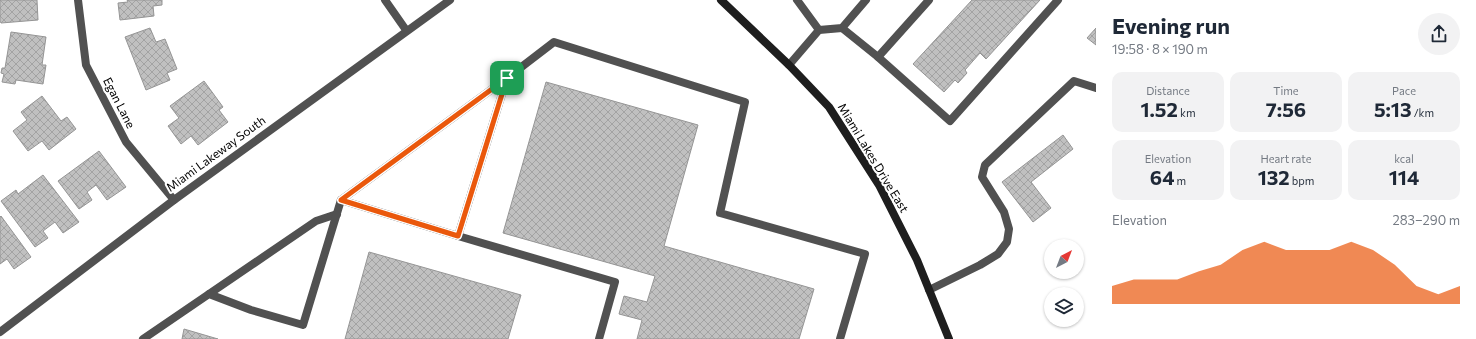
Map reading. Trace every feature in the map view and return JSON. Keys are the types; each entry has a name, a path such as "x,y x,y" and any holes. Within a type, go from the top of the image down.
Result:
{"main road":[{"name":"Miami Lakes Drive East","path":"721,0 789,65 829,107 878,185 917,260 949,339"}],"street":[{"name":"Egan Lane","path":"78,0 86,65 126,142 174,200"},
{"path":"385,0 406,30"},
{"name":"Miami Lakeway South","path":"0,332 174,200 406,30 450,0"},
{"path":"797,0 819,30"},
{"path":"842,28 866,0"},
{"path":"878,57 929,0"},
{"path":"789,65 819,30 842,28 878,57 950,121 1058,0"},
{"path":"209,294 251,310 303,325 341,200 554,42 745,102 720,214 865,254 840,339"},
{"path":"458,236 507,78"},
{"path":"929,290 980,265 998,254 1007,242 1009,229 1004,212 982,177 986,165 1074,81 1096,88"},
{"path":"341,200 615,282 599,339"},
{"path":"143,339 316,221 337,214"}],"building":[{"path":"0,0 37,0 38,20 1,23"},
{"path":"127,0 162,0 162,5 153,6 154,16 120,20 118,3 128,2"},
{"path":"972,0 1040,0 986,59 980,53 965,70 967,73 958,83 955,80 944,92 913,64"},
{"path":"150,28 156,42 165,39 177,69 167,73 170,80 146,90 125,37"},
{"path":"1096,28 1096,45 1087,38"},
{"path":"11,32 46,37 42,65 46,65 43,84 16,80 15,84 2,82 4,74 1,73 2,68 5,68"},
{"path":"204,81 223,107 219,110 228,122 198,145 191,136 181,144 168,126 179,118 170,106"},
{"path":"546,82 698,125 664,246 814,289 799,339 637,339 642,320 619,314 624,296 647,302 655,276 503,233"},
{"path":"42,96 61,121 67,117 76,129 49,150 42,141 28,151 13,131 27,120 21,112"},
{"path":"1063,135 1073,149 1031,182 1051,208 1033,222 1002,182"},
{"path":"99,151 126,187 107,200 96,185 87,192 92,200 79,209 58,181"},
{"path":"43,175 79,222 63,233 55,222 43,231 48,238 35,247 1,201 16,190 18,194"},
{"path":"1,216 31,257 14,269 7,259 0,264"},
{"path":"369,252 521,295 508,339 345,339"},
{"path":"184,329 218,339 182,339"}],"route":[{"path":"507,78 458,236 341,200 424,139 507,78"}]}
